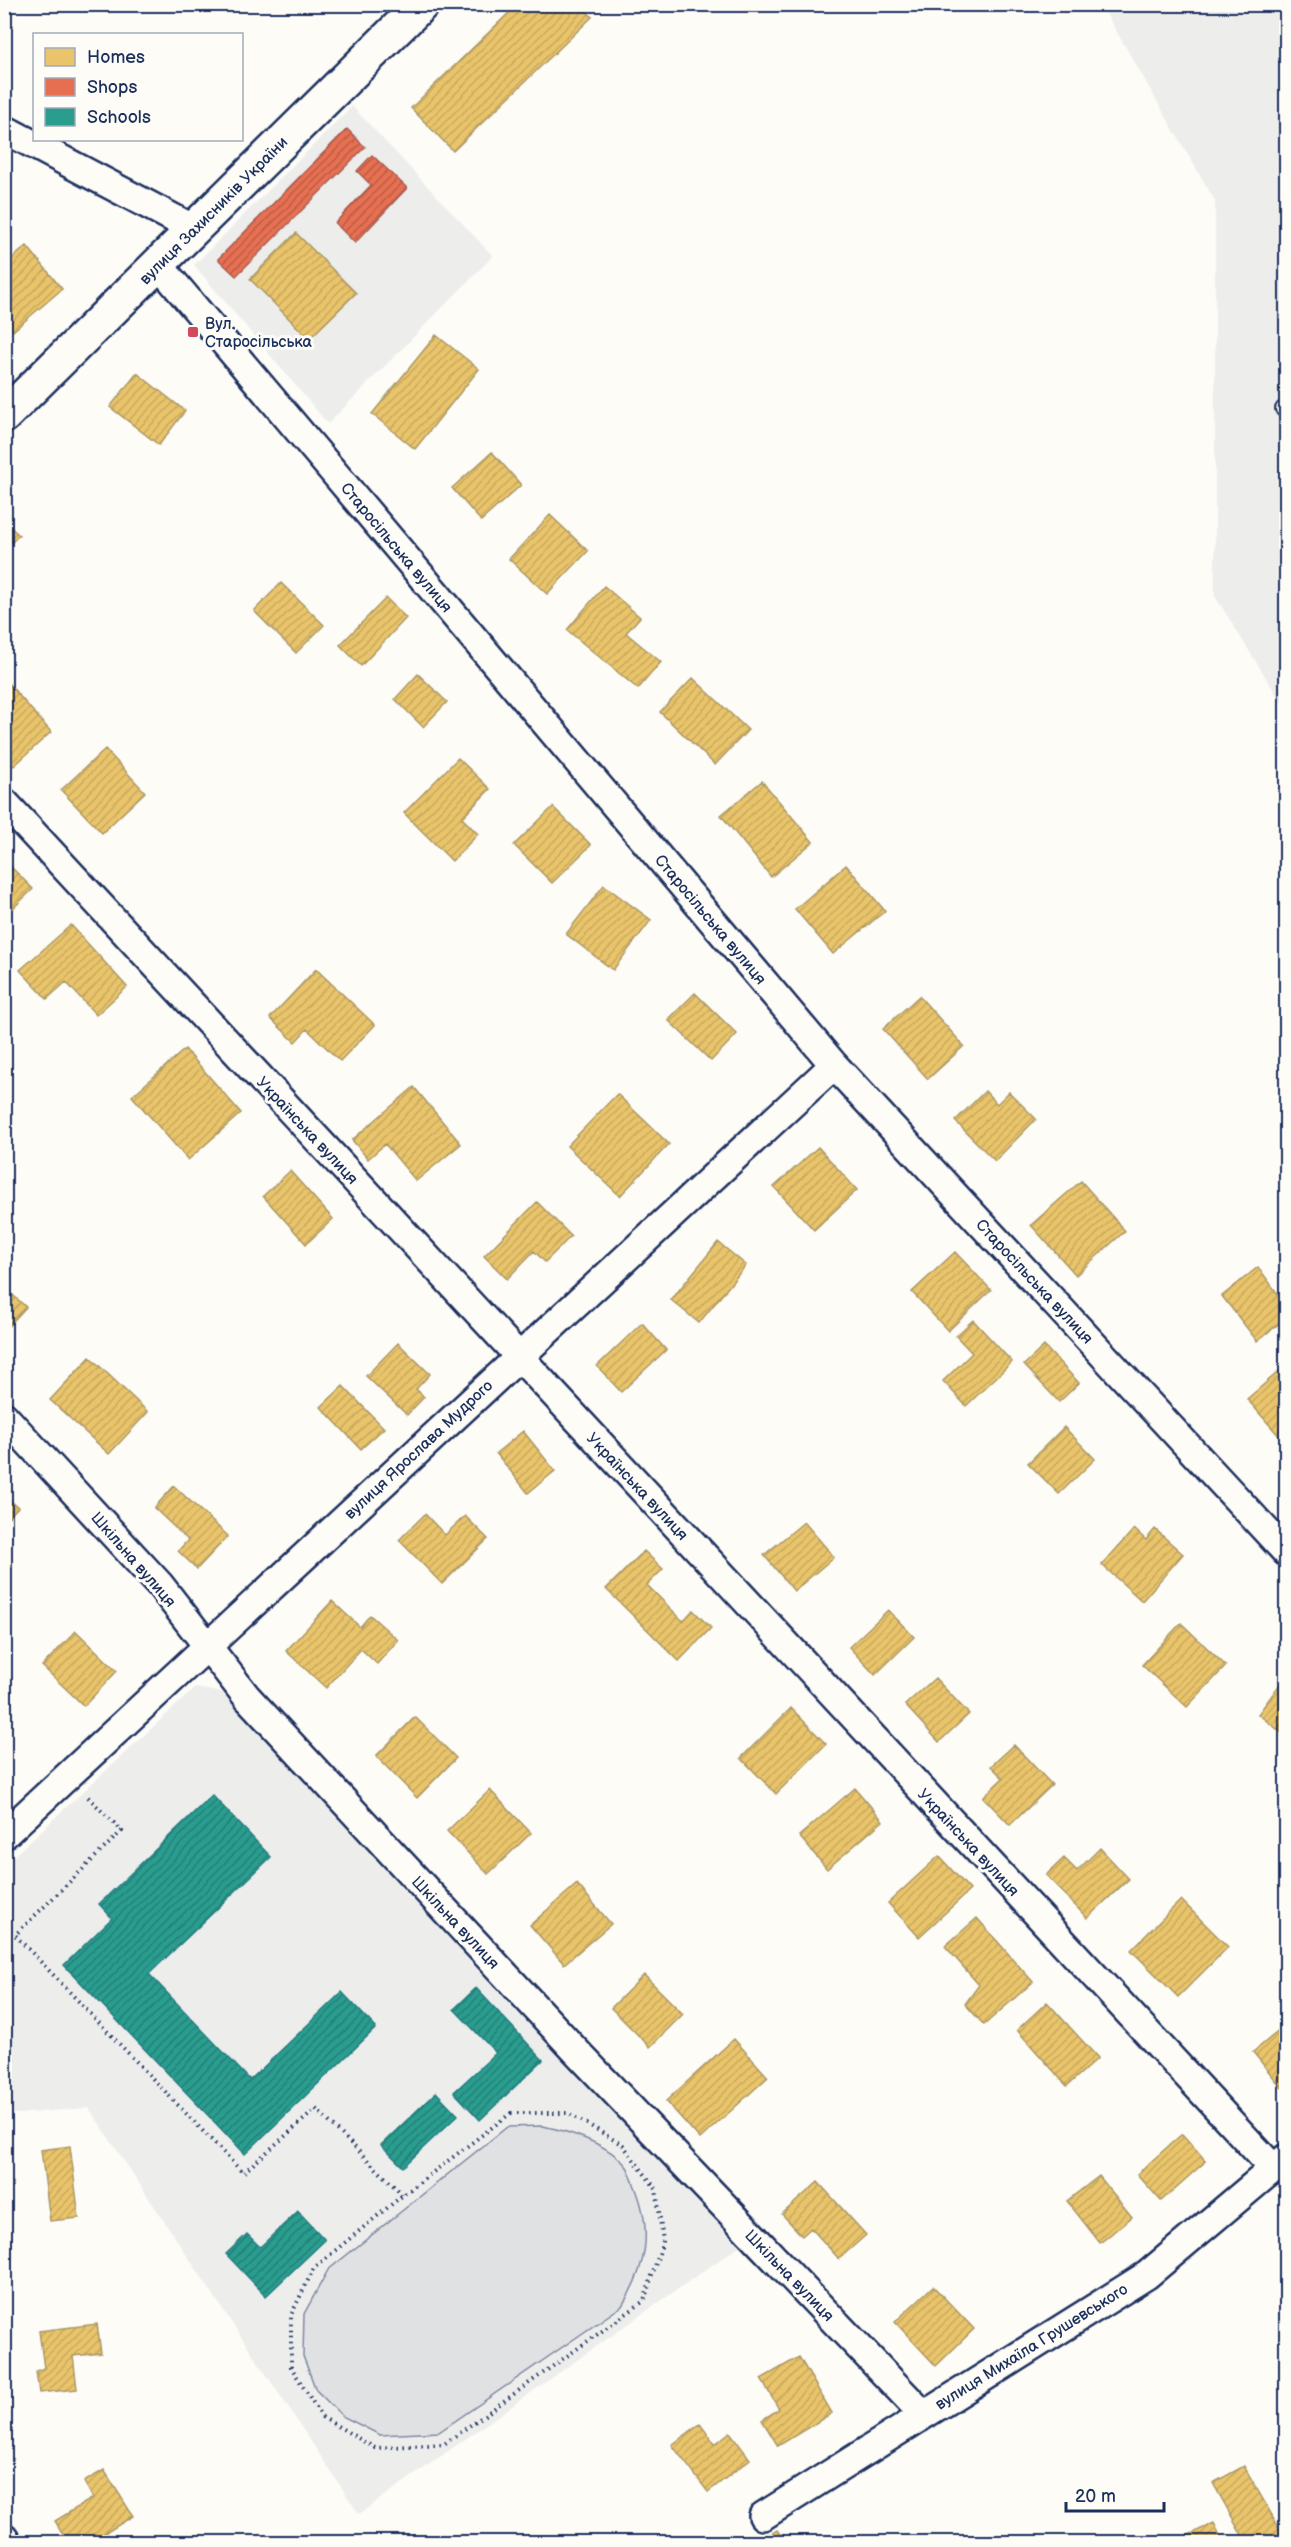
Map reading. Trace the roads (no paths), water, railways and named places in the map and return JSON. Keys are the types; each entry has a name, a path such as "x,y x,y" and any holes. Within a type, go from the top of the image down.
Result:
{"street":[{"name":"вулиця Захисників України","path":"195,229 422,4"},
{"path":"4,129 195,229 158,264"},
{"name":"вулиця Захисників України","path":"4,416 158,264"},
{"name":"Старосільська вулиця","path":"158,264 834,1065 1287,1552"},
{"name":"Українська вулиця","path":"4,802 517,1357 1280,2164"},
{"name":"вулиця Ярослава Мудрого","path":"4,1835 834,1065"},
{"name":"Шкільна вулиця","path":"4,1416 160,1585 206,1647 248,1697 574,2050 923,2414"},
{"name":"вулиця Михаїла Грушевського","path":"763,2517 923,2414 1147,2275 1280,2164"},
{"path":"4,2537 7,2542"}],"place":[{"name":"Вул. Старосільська","path":"193,332"}]}
